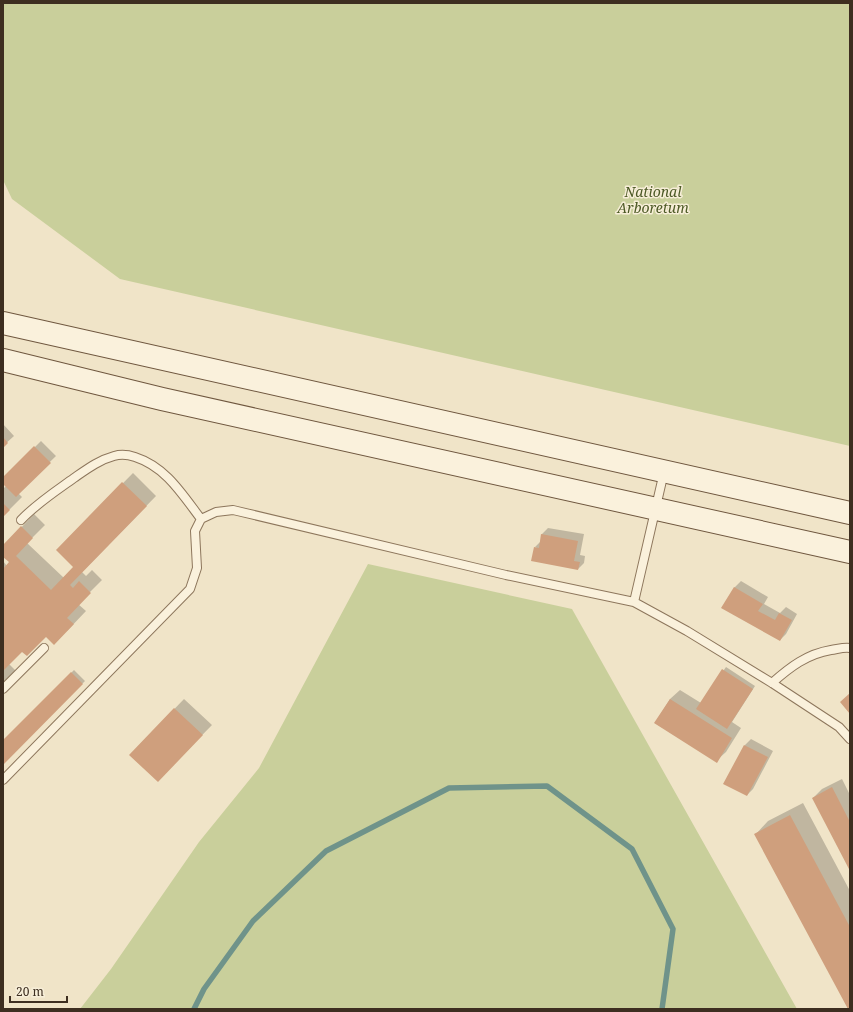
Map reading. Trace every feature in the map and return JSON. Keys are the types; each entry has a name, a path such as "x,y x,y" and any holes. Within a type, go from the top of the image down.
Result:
{"main road":[{"path":"3,323 850,513"},
{"path":"3,360 162,399 850,552"}],"lane":[{"path":"21,520 32,508 98,461 116,455 129,455 145,460 157,467 170,478 201,519"},
{"path":"634,602 664,472"},
{"path":"3,780 190,589 197,568 195,531 201,519 216,512 233,510 506,575 634,602 687,631 772,683 839,727 850,739"},
{"path":"772,683 789,668 817,652 845,647 850,648"},
{"path":"3,689 44,648"}],"green space":[{"name":"National Arboretum","path":"3,3 850,3 850,446 120,279 12,199 3,180"},
{"path":"368,564 572,609 797,1009 80,1009 111,969 199,842 259,768"}],"building":[{"path":"3,437 8,443 3,448"},
{"path":"34,446 51,463 16,497 3,484 3,477"},
{"path":"122,482 147,506 70,585 73,588 79,581 91,593 67,618 74,624 54,645 46,637 27,656 22,652 3,671 3,569 9,562 3,557 3,545 21,526 33,538 16,556 51,590 73,567 56,550"},
{"path":"3,503 10,510 3,517"},
{"path":"541,534 578,541 574,561 580,562 578,570 531,561 534,547 539,548"},
{"path":"734,587 763,604 758,611 775,620 779,613 792,620 780,641 721,608"},
{"path":"722,669 753,689 727,729 696,709"},
{"path":"71,672 83,684 3,765 3,740"},
{"path":"850,693 850,714 840,702"},
{"path":"670,699 732,738 717,763 654,723"},
{"path":"174,708 203,735 158,782 129,755"},
{"path":"744,745 768,757 747,796 723,784"},
{"path":"832,787 850,822 850,871 812,798"},
{"path":"790,815 850,927 850,1009 848,1009 754,834"}],"waterway":[{"path":"194,1009 204,989 253,921 326,851 449,788 547,786 632,849 673,929 662,1009"}]}
